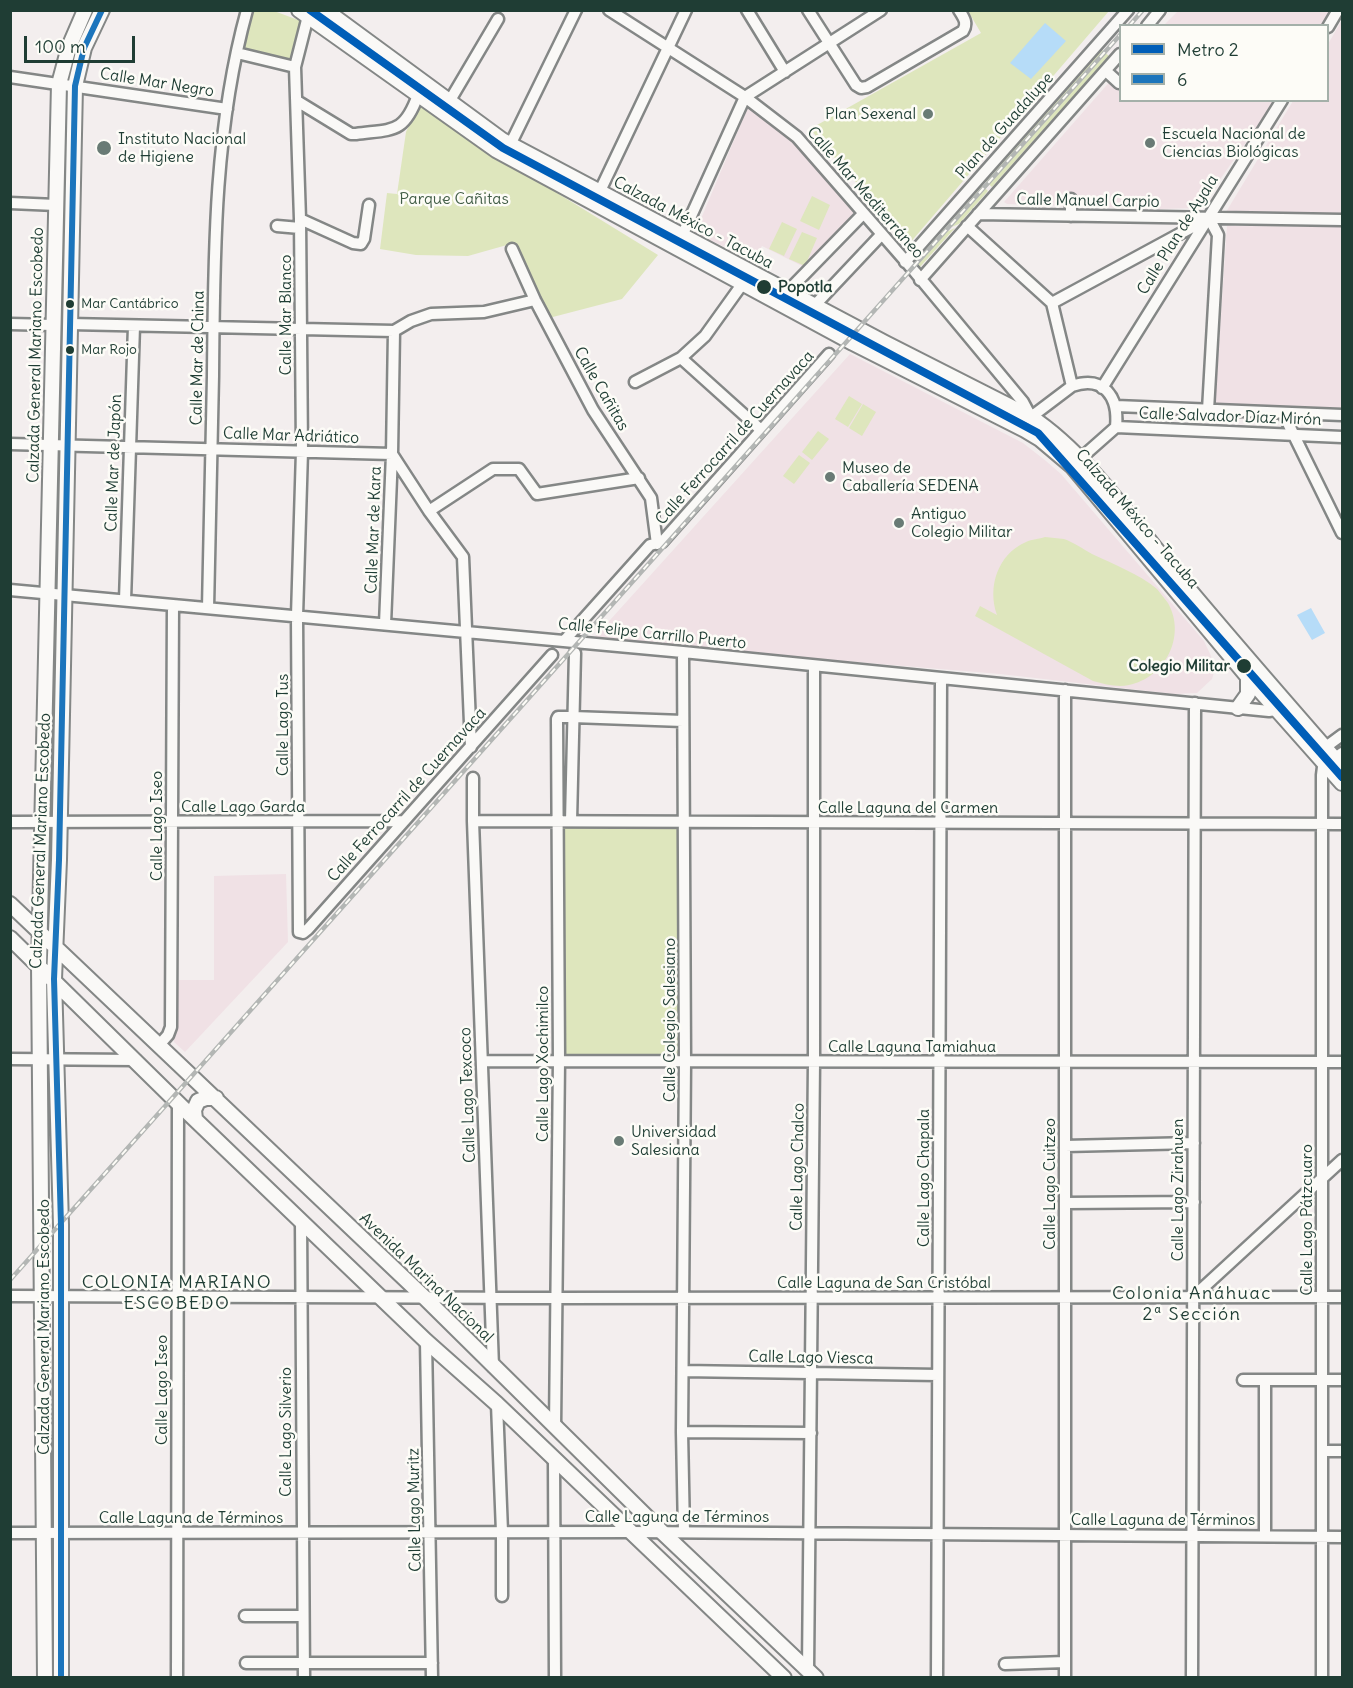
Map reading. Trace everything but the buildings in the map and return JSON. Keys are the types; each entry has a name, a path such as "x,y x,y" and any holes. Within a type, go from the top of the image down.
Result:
{"main road":[{"name":"Calzada General Mariano Escobedo","path":"45,1677 39,965 58,84 69,47 85,10"},
{"name":"Calzada General Mariano Escobedo","path":"61,1677 61,1225 54,979 75,86 84,48 102,10"},
{"name":"Calzada México - Tacuba","path":"325,10 510,145 814,306 830,322 875,354 1025,430 1076,462 1321,750 1337,760 1342,783"},
{"name":"Calzada México - Tacuba","path":"304,13 495,150 742,283 830,322 885,343 1031,417 1049,429 1248,677 1284,707"},
{"path":"875,354 874,344 885,343"},
{"path":"1238,708 1246,698 1249,687 1248,677"},
{"name":"Avenida Marina Nacional","path":"10,904 425,1298 662,1532 812,1673"},
{"path":"10,938 381,1298 497,1404 783,1677"},
{"path":"180,1104 197,1101 202,1085"},
{"path":"195,1119 194,1110 198,1101 216,1098"},
{"path":"761,1654 776,1637"}],"street":[{"name":"Calle Mar de China","path":"208,608 216,214 227,109 247,10"},
{"path":"510,145 576,10"},
{"name":"Calle Mar Mediterráneo","path":"609,10 745,97 797,137 1023,402 1031,417"},
{"path":"599,193 686,10"},
{"path":"747,10 785,72"},
{"path":"808,10 856,85 861,88 867,87 963,31 966,26 962,15"},
{"path":"682,236 745,97 881,10"},
{"name":"Plan de Guadalupe","path":"905,262 1128,10"},
{"path":"1148,24 1160,10"},
{"path":"1329,25 1338,10"},
{"name":"Calle Mar Blanco","path":"297,616 302,451 300,224 295,67 304,13"},
{"path":"449,102 498,19"},
{"path":"237,53 295,67"},
{"path":"920,280 1119,55"},
{"path":"1106,71 1119,83"},
{"name":"Calle Mar Negro","path":"10,77 227,109"},
{"path":"297,101 356,135 398,127 410,114 418,95"},
{"name":"Calle Plan de Ayala","path":"1102,388 1281,102"},
{"path":"1071,199 1071,216"},
{"path":"10,203 56,205"},
{"path":"277,226 300,224 361,244 364,239 369,205"},
{"path":"787,291 863,214"},
{"name":"Calle Manuel Carpio","path":"978,214 1342,220"},
{"path":"1052,303 1209,218 1218,235 1208,410"},
{"path":"967,226 1052,303 1072,386"},
{"path":"814,306 881,235"},
{"name":"Calle Cañitas","path":"512,249 535,300 593,410 651,498 657,544"},
{"path":"635,382 681,358 705,336 742,283"},
{"path":"70,324 394,331 411,321 431,314 484,312 535,300"},
{"path":"10,324 53,325"},
{"name":"Calle Mar de Japón","path":"125,600 134,326"},
{"name":"Calle Mar de Kara","path":"385,624 394,331"},
{"name":"Calle Ferrocarril de Cuernavaca","path":"564,641 650,545 662,543 829,354"},
{"path":"681,358 761,430"},
{"path":"1031,417 1072,386 1087,382 1096,383 1109,393 1116,406 1116,427 1076,462"},
{"name":"Calle Salvador Díaz Mirón","path":"1116,406 1342,415"},
{"path":"1185,430 1181,419 1186,409"},
{"path":"1283,413 1342,533"},
{"name":"Calle Salvador Díaz Mirón","path":"1116,427 1342,437"},
{"name":"Calle Mar Adriático","path":"10,444 392,454"},
{"path":"392,454 429,511 463,557 471,747"},
{"path":"429,511 493,470 519,469 537,494 639,478"},
{"name":"Calle Felipe Carrillo Puerto","path":"10,590 683,652 1269,711 1284,707"},
{"name":"Calle Lago Iseo","path":"160,1044 168,1035 171,1027 173,605"},
{"name":"Calle Lago Tus","path":"297,616 298,928 299,932 303,933 308,929"},
{"name":"Calle Colegio Salesiano","path":"683,652 685,1062 682,1432 684,1532"},
{"path":"571,821 575,653"},
{"name":"Calle Ferrocarril de Cuernavaca","path":"308,929 552,654"},
{"name":"Calle Lago Chalco","path":"812,1673 810,1533 814,1062 814,666"},
{"name":"Calle Lago Chapala","path":"938,1677 940,678"},
{"name":"Calle Lago Cuitzeo","path":"1065,690 1065,1677"},
{"name":"Calle Lago Zirahuen","path":"1192,1677 1195,704"},
{"name":"Calle Lago Xochimilco","path":"555,1427 559,1062 557,719 558,717 573,717"},
{"path":"573,717 683,721"},
{"path":"1321,750 1342,735"},
{"name":"Calle Lago Pátzcuaro","path":"1322,1677 1321,825 1322,770 1337,760"},
{"name":"Calle Lago Texcoco","path":"473,778 493,1367"},
{"name":"Calle Lago Garda","path":"10,822 404,821"},
{"name":"Calle Laguna del Carmen","path":"473,821 1342,824"},
{"path":"10,1059 136,1060"},
{"name":"Calle Laguna Tamiahua","path":"482,1062 1342,1062"},
{"name":"Calle Lago Iseo","path":"177,1677 180,1104"},
{"path":"1065,1146 1194,1143"},
{"path":"1193,1297 1342,1160"},
{"path":"1065,1203 1194,1202"},
{"name":"Calle Lago Silverio","path":"301,1221 304,1677"},
{"name":"Calle Laguna de San Cristóbal","path":"10,1296 1342,1297"},
{"name":"Calle Lago Muritz","path":"426,1341 432,1677"},
{"name":"Calle Lago Viesca","path":"683,1371 938,1375"},
{"path":"1243,1380 1342,1380"},
{"path":"1264,1536 1265,1380"},
{"path":"497,1404 502,1596"},
{"path":"682,1432 811,1433"},
{"path":"1322,1451 1342,1451"},
{"path":"554,1460 555,1677"},
{"name":"Calle Laguna de Términos","path":"10,1533 684,1532 1342,1537"},
{"path":"245,1616 303,1616"},
{"path":"1005,1664 1065,1662"},
{"path":"246,1663 432,1663"}],"shaded area":[{"path":"1178,10 1330,11 1323,24 1165,24"},
{"path":"1342,20 1342,213 1226,212 1292,102 1329,102 1329,42"},
{"name":"Escuela Nacional de Ciencias Biológicas","path":"1119,71 1119,102 1274,102 1200,208 1155,209 1007,204 1004,202"},
{"path":"748,107 795,140 859,216 806,268 762,246 754,261 695,233"},
{"path":"1227,226 1342,227 1342,409 1215,403"},
{"name":"Antiguo Colegio Militar","path":"850,354 1023,443 1061,474 1204,641 1215,669 1212,679 1197,693 1174,694 1000,674 592,640"},
{"path":"286,874 288,942 185,1052 174,1042 174,980 214,980 214,876"}],"green space":[{"path":"253,11 274,11 301,21 289,62 243,51"},
{"name":"Plan Sexenal","path":"968,11 1109,11 909,244 810,129 981,33"},
{"path":"1102,50 1109,56 992,187 985,181"},
{"path":"61,90 71,91 65,442 53,442"},
{"name":"Parque Cañitas","path":"418,105 498,161 536,180 658,255 622,299 549,318 514,243 468,256 416,255 380,249 387,193 397,194 406,132"},
{"path":"982,185 988,191 959,224 939,232"},
{"path":"812,196 830,205 819,230 800,221"},
{"path":"782,222 797,229 784,256 769,249"},
{"path":"955,228 920,267 915,260 935,237"},
{"path":"802,232 817,238 805,266 789,259"},
{"path":"849,396 862,404 848,427 835,419"},
{"path":"863,404 876,412 862,436 849,428"},
{"path":"818,431 829,439 812,460 802,452"},
{"path":"799,455 810,463 794,484 783,476"},
{"path":"1045,537 1067,540 1134,574 1157,589 1168,603 1175,629 1169,654 1153,674 1142,681 1124,686 1093,681 975,616 980,606 997,615 993,593 997,572 1002,563 1016,547"},
{"path":"563,825 681,825 680,1054 562,1054"}],"water":[{"path":"1045,23 1066,41 1031,79 1010,63"},
{"path":"1311,608 1325,633 1312,640 1297,615"}],"railway":[{"path":"1131,24 1143,10"},
{"path":"10,1280 1119,36"}],"metro line":[{"name":"2","path":"310,10 503,148 1038,433 1342,777"}],"transit line":[{"name":"6","path":"61,1678 61,1225 54,979 59,860 75,86 84,48 102,10"}],"place":[{"name":"Plan Sexenal","path":"928,114"},
{"name":"Escuela Nacional de Ciencias Biológicas","path":"1150,143"},
{"name":"Instituto Nacional de Higiene","path":"104,148"},
{"name":"Popotla","path":"764,287"},
{"name":"Mar Cantábrico","path":"70,304"},
{"name":"Mar Rojo","path":"70,350"},
{"name":"Museo de Caballería SEDENA","path":"830,477"},
{"name":"Antiguo Colegio Militar","path":"899,523"},
{"name":"Colegio Militar","path":"1244,666"},
{"name":"Universidad Salesiana","path":"619,1141"}],"district":[{"name":"COLONIA MARIANO ESCOBEDO","path":"177,1293"},
{"name":"Colonia Anáhuac 2ª Sección","path":"1192,1304"}]}
